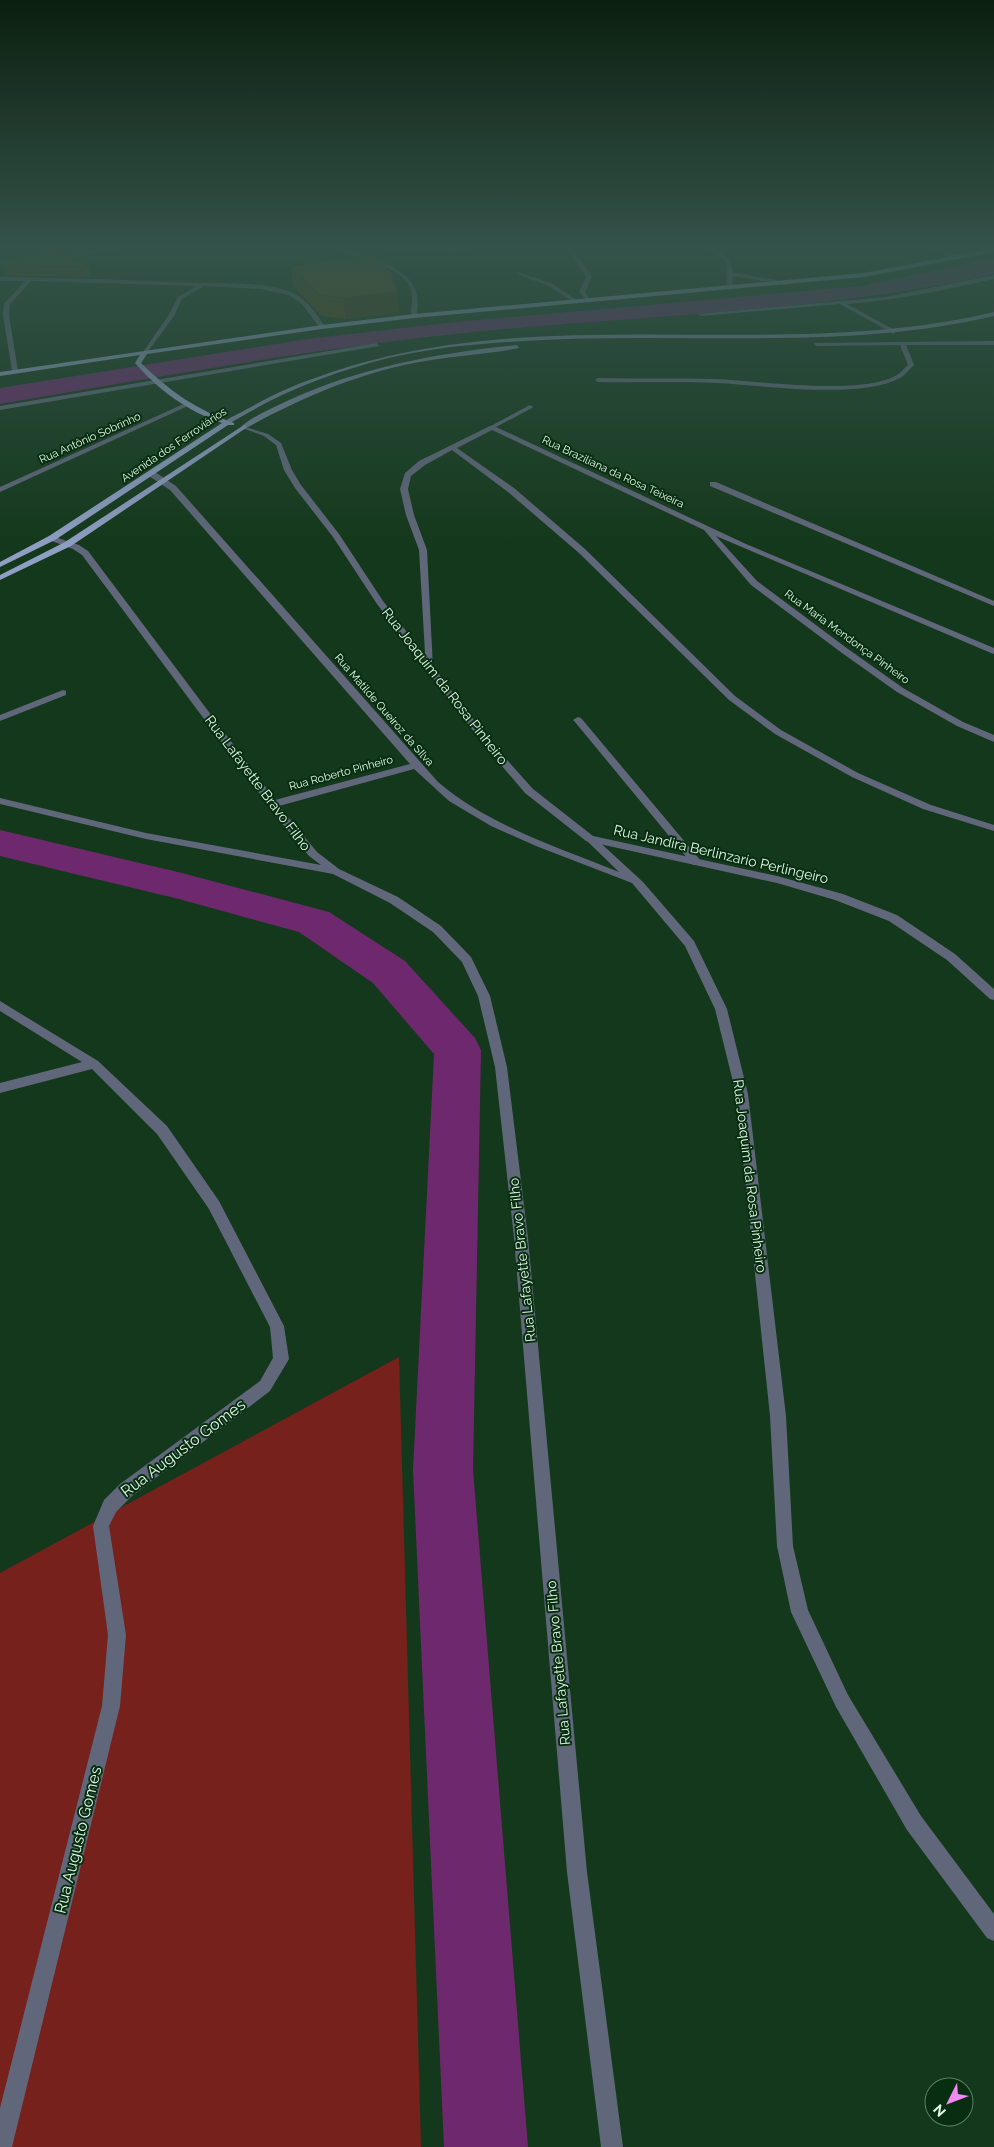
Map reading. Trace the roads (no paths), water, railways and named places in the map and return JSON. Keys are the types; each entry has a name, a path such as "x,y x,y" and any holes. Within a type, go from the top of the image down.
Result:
{"main road":[{"path":"0,374 180,347"},
{"name":"Avenida dos Ferroviários","path":"0,565 52,538 152,474 226,423 266,400 322,374 379,357 430,347"},
{"path":"0,578 68,544 244,427 280,406 319,388 363,372 439,355 519,347"},
{"path":"146,352 138,363 155,380 210,417 244,427"}],"street":[{"path":"11,347 15,371"},
{"path":"146,352 149,347"},
{"path":"0,408 155,380 369,347"},
{"path":"598,380 718,381 813,389 844,387 878,382 898,377 908,372 911,365 903,347"},
{"name":"Rua Antônio Sobrinho","path":"0,490 188,404"},
{"path":"429,668 424,550 410,516 404,489 408,474 422,463 530,408"},
{"name":"Rua Joaquim da Rosa Pinheiro","path":"244,427 266,435 279,444 288,470 298,486 336,536 380,602 487,743 529,790 590,839 639,884 690,944 721,1008 742,1094 778,1416 785,1546 800,1612 842,1701 914,1823 994,1932"},
{"name":"Rua Braziliana da Rosa Teixeira","path":"492,428 705,528 994,651"},
{"path":"453,448 511,490 575,545 732,698 778,732 854,775 927,807 994,828"},
{"name":"Rua Matilde Queiroz da SIlva","path":"152,474 164,481 388,730 415,766 452,799 494,823 639,884"},
{"path":"713,484 994,604"},
{"name":"Rua Maria Mendonça Pinheiro","path":"705,528 754,583 845,651 900,690 960,724 994,739"},
{"name":"Rua Lafayette Bravo Filho","path":"52,538 85,553 313,854 335,871 394,900 430,924 467,960 484,996 501,1067 521,1238 577,1872 612,2147"},
{"path":"0,718 64,693"},
{"path":"578,720 698,863"},
{"name":"Rua Roberto Pinheiro","path":"274,804 415,766"},
{"path":"0,800 146,836 335,871"},
{"name":"Rua Jandira Berlinzario Perlingeiro","path":"590,839 777,880 839,897 893,918 951,957 994,996"},
{"name":"Rua Augusto Gomes","path":"0,1005 94,1064 162,1130 214,1205 277,1326 281,1358 265,1386 126,1490 110,1506 101,1526 117,1635 111,1706 1,2147"},
{"path":"0,1088 94,1064"}],"waterway":[{"path":"0,843 182,886 314,922 389,972 458,1050 443,1470 486,2147"}]}
